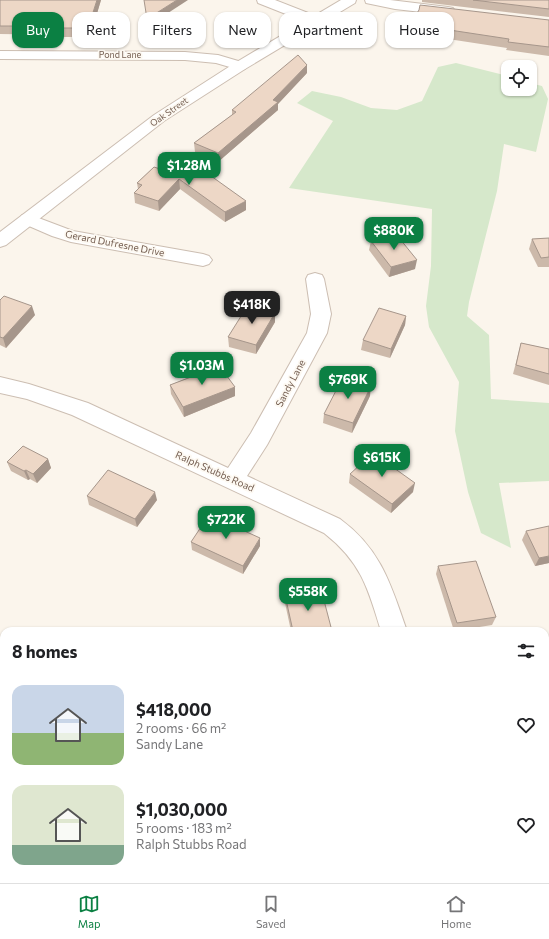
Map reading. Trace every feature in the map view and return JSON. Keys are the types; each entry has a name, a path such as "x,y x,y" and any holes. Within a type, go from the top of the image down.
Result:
{"street":[{"path":"263,0 293,12"},
{"name":"Oak Street","path":"331,12 350,0"},
{"path":"371,0 395,5 464,13"},
{"name":"Oak Street","path":"0,241 159,118 279,43"},
{"name":"Pond Lane","path":"0,55 208,57 226,60 240,66"},
{"name":"Gerard Dufresne Drive","path":"28,219 71,236 203,260"},
{"name":"Sandy Lane","path":"233,479 259,439 317,333 321,314 315,280"},
{"name":"Ralph Stubbs Road","path":"0,385 30,392 80,409 326,522 350,539 368,562 375,575 393,627"}],"green space":[{"path":"456,63 501,74 501,96 537,96 537,85 542,86 548,99 536,152 504,144 497,191 469,302 467,316 489,335 491,399 549,403 549,481 499,483 511,548 481,533 468,492 455,431 459,382 429,327 426,306 431,266 432,209 289,188 333,121 297,103 312,91 341,97 371,108 397,110 422,101 438,67"}],"building":[{"path":"0,0 97,0 93,12 72,12 72,28 64,28 64,12 12,12 12,26 0,26"},
{"path":"144,0 177,0 158,12 146,12"},
{"path":"473,0 549,0 549,9"},
{"path":"420,5 549,20 549,47 508,42 509,39 454,31 454,12 418,12"},
{"path":"298,55 307,65 273,100 278,102 218,153 194,143 236,112 232,110"},
{"path":"190,161 246,201 225,212 179,179 158,201 134,193 142,185 137,183 154,167 178,175"},
{"path":"396,234 417,260 391,267 371,241"},
{"path":"549,238 549,257 541,258 532,239"},
{"path":"4,296 32,306 3,338 0,337 0,300"},
{"path":"248,305 275,313 256,345 228,337"},
{"path":"379,308 406,316 391,349 363,340"},
{"path":"521,343 549,349 549,374 516,365"},
{"path":"218,364 235,387 183,407 170,385"},
{"path":"343,377 371,386 353,423 324,414"},
{"path":"23,446 48,459 33,474 7,462"},
{"path":"373,453 415,483 392,504 350,474"},
{"path":"108,470 155,492 135,519 87,496"},
{"path":"209,515 260,538 243,566 191,542"},
{"path":"549,526 549,556 539,558 526,531"},
{"path":"476,561 496,617 457,623 438,566"},
{"path":"321,589 331,627 292,627 285,595"}]}
